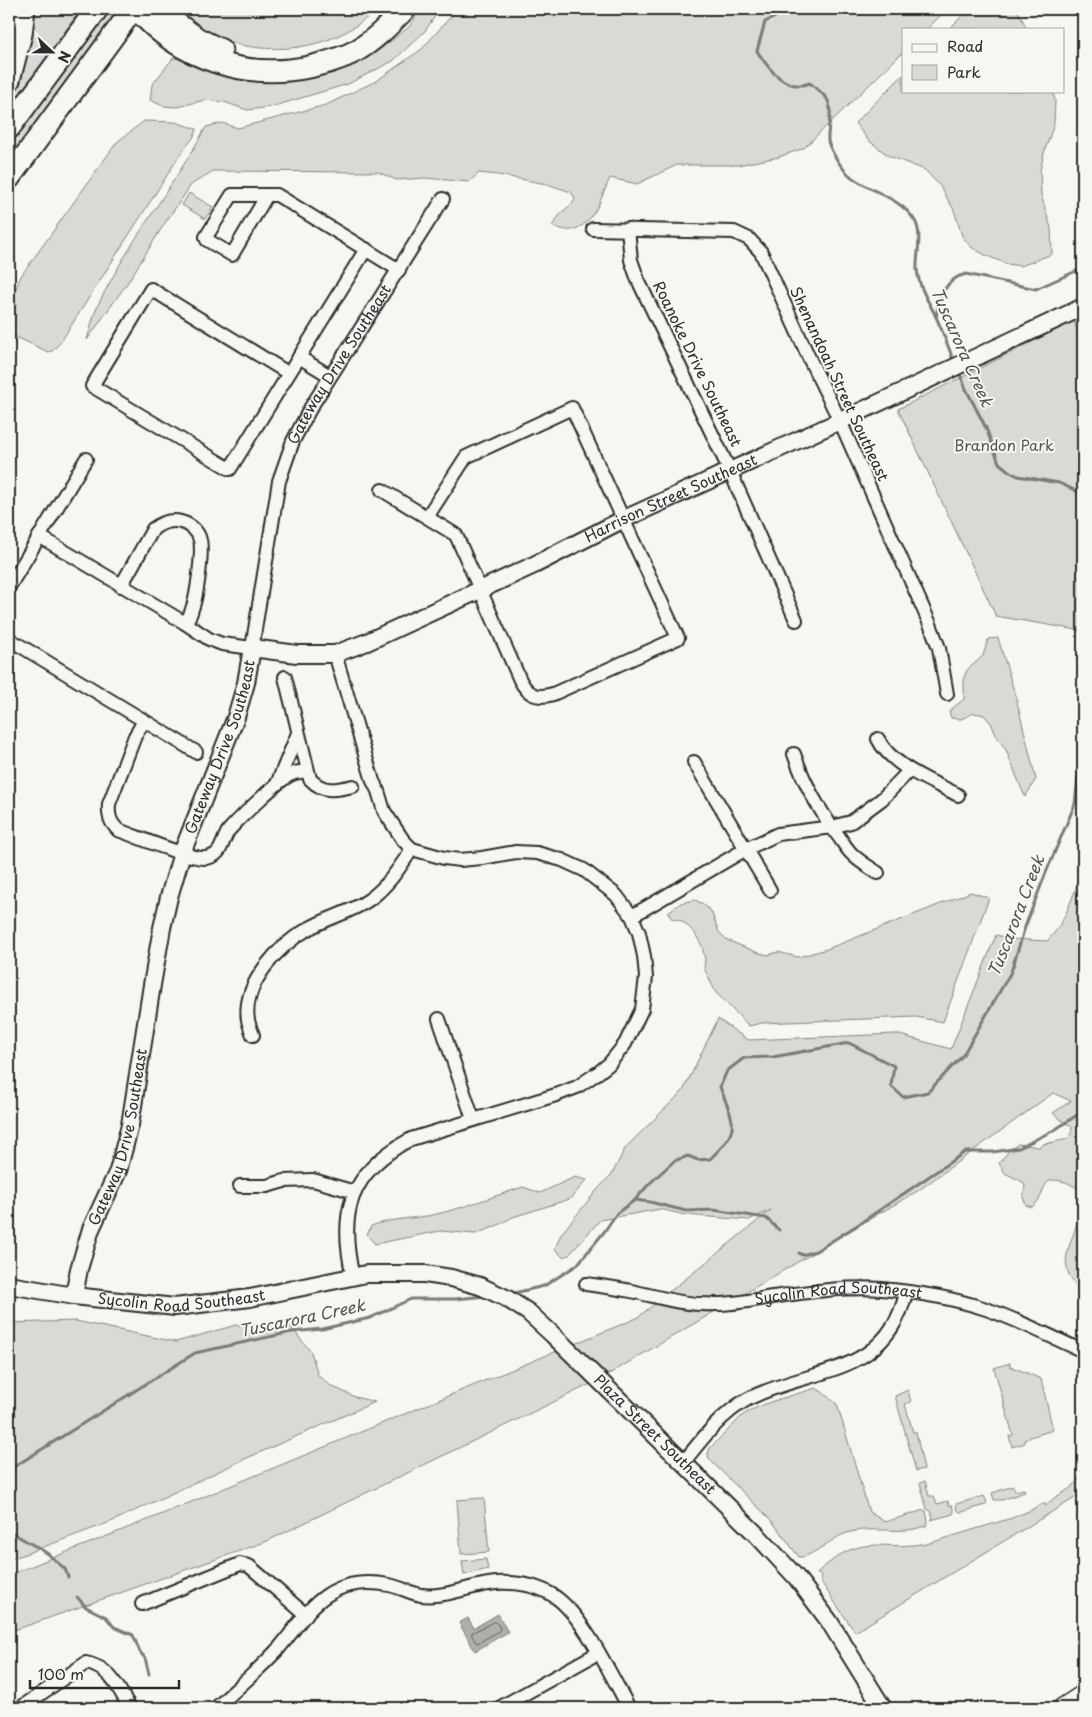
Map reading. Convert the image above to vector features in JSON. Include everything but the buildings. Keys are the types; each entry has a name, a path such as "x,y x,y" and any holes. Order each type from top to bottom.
{"highway":[{"path":"9,80 19,43 24,9"},
{"path":"9,128 97,9"},
{"path":"9,178 133,9"},
{"path":"137,9 221,50 245,57 279,60 315,55 347,44 378,24 394,9"},
{"path":"162,20 181,47 214,62 249,70 291,71 339,59 356,50 374,39 405,9"}],"main road":[{"path":"1062,1708 1083,1695"}],"street":[{"path":"267,195 232,255 207,240 206,237 232,195 267,195 277,195 398,270"},
{"name":"Gateway Drive Southeast","path":"74,1296 88,1238 118,1171 130,1124 162,928 169,896 182,852 236,717 246,683 279,481 301,423 443,199"},
{"name":"Shenandoah Street Southeast","path":"593,229 727,231 742,235 754,243 761,252 840,421 930,624 939,648 947,694"},
{"name":"Roanoke Drive Southeast","path":"628,229 631,260 638,280 730,471 796,620"},
{"path":"288,373 152,289 92,386 230,470 366,249"},
{"name":"Harrison Street Southeast","path":"252,648 299,654 335,654 367,642 534,565 624,519 970,361 1083,307"},
{"path":"299,357 330,376"},
{"path":"382,490 456,535 520,680 526,690 536,696 541,697 553,694 678,638 572,408 466,457 427,517"},
{"path":"9,587 86,459"},
{"path":"121,586 153,529 167,521 175,521 190,526 200,540 202,555 193,609 185,623"},
{"path":"39,536 209,639 222,644 252,648"},
{"path":"9,639 196,752"},
{"path":"335,654 373,781 384,811 403,840 412,849 444,858 460,860 525,852 549,856 584,870 616,895 632,916 642,944 646,977 642,1010 637,1021 618,1054 599,1072 577,1087 538,1101 411,1139 379,1160 367,1173 355,1192 349,1208 346,1225 346,1243 353,1277"},
{"path":"285,677 307,771 312,782 318,787 327,790 353,786"},
{"path":"144,722 135,736 109,804 108,815 111,823 118,830 200,858 213,856 223,846 229,831 277,784 291,774 307,771"},
{"path":"277,784 298,733"},
{"path":"878,739 881,746 909,770 958,795"},
{"path":"794,754 811,796 832,827 851,853 878,873"},
{"path":"694,762 770,890"},
{"path":"632,916 746,849 778,834 832,827 850,822 871,808 909,770"},
{"path":"253,1035 248,1020 250,999 258,979 273,957 284,945 309,928 346,913 370,899 385,886 412,849"},
{"path":"439,1019 473,1119"},
{"path":"240,1186 267,1186 284,1181 313,1180 355,1192"},
{"name":"Plaza Street Southeast","path":"353,1277 366,1274 398,1273 452,1278 480,1286 506,1298 528,1312 554,1334 758,1535 796,1577 829,1621 883,1708"},
{"name":"Sycolin Road Southeast","path":"9,1285 74,1296 175,1307 250,1298 353,1277"},
{"name":"Sycolin Road Southeast","path":"586,1284 630,1291 678,1303 715,1304 859,1288 906,1292 954,1300 984,1308 1083,1351"},
{"path":"683,1463 702,1439 746,1400 840,1368 854,1362 869,1351 894,1323 903,1306 906,1292"},
{"path":"142,1604 240,1564 248,1566 255,1571 306,1615"},
{"path":"216,1708 260,1668 306,1615 326,1596 343,1587 364,1582 388,1585 421,1594 443,1595 501,1583 541,1589 553,1595 570,1611 598,1653 629,1708"},
{"path":"498,1708 598,1653"},
{"path":"20,1708 86,1663 97,1665 109,1674 130,1708"}],"green space":[{"path":"32,9 81,9 9,109 9,103 17,83"},
{"path":"103,9 124,9 9,165 9,137"},
{"path":"176,9 376,9 358,24 338,36 315,44 291,48 267,48 243,45 220,39 199,29"},
{"path":"421,9 440,9 425,31 393,61 348,84 271,107 247,110 224,102 204,100 178,107 163,106 150,100 152,85 173,58 183,59 239,78 288,82 333,72 375,53 409,27"},
{"path":"454,9 862,9 865,12 867,9 947,9 928,28 902,28 902,53 804,148 779,157 738,165 677,165 637,184 610,178 592,216 580,227 572,230 552,226 562,212 573,203 575,198 571,192 547,184 498,175 479,173 469,182 425,178 396,180 378,172 213,171 191,185 128,282 87,340 97,307 109,284 206,127 222,123 238,128 326,105 376,81 422,49 452,15"},
{"path":"969,9 1017,9 1026,28 950,28"},
{"path":"902,76 902,92 1053,92 1055,101 1054,124 1040,171 1041,195 1051,228 1052,254 1021,266 1007,264 971,247 962,236 954,210 940,186 925,170 889,156 868,140 855,123"},
{"path":"144,121 175,122 197,129 60,343 52,351 48,352 14,336 9,326 9,305 21,276 117,142"},
{"path":"189,193 213,207 205,219 182,205"},
{"name":"Brandon Park","path":"1074,321 1083,350 1083,631 996,616 898,409"},
{"path":"998,638 1015,694 1036,779 1025,797 1006,750 991,723 984,715 974,713 961,719 951,718 949,711 964,699 964,677 967,670 983,656 988,639"},
{"path":"1083,872 1083,1288 1078,1289 1066,1265 1066,1258 1079,1213 1080,1191 1066,1182 1050,1180 1036,1204 1032,1207 1026,1205 1023,1197 1025,1187 1023,1182 1005,1173 999,1163 1018,1144 1039,1147 1044,1144 1068,1139 1072,1126 1053,1113 1071,1101 1053,1093 919,1190 599,1380 265,1542 9,1632 9,1575 150,1519 637,1318 771,1210 749,1220 685,1215 660,1209 600,1220 569,1255 563,1257 555,1249 561,1234 612,1174 626,1147 683,1091 718,1019 748,1040 896,1034 951,1049 996,935 1012,939 1047,941 1054,934 1064,917"},
{"path":"971,892 989,898 943,1022 916,1017 762,1023 749,1026 716,993 704,968 705,960 702,946 694,932 682,921 671,918 668,912 681,903 695,900 711,911 719,932 727,940 768,955 778,952 798,957 827,949"},
{"path":"575,1177 587,1180 570,1199 513,1217 475,1234 440,1231 375,1244 367,1235 371,1226 379,1223 437,1214 523,1187 540,1193"},
{"path":"76,1321 176,1342 236,1325 290,1326 311,1352 318,1375 331,1386 355,1397 375,1402 247,1458 113,1521 9,1560 9,1323"},
{"path":"1010,1363 1010,1366 1041,1379 1053,1430 1030,1437 1024,1440 1025,1443 1012,1447 1009,1436 1013,1435 994,1368"},
{"path":"816,1388 837,1404 869,1512 885,1522 924,1510 926,1511 928,1521 926,1526 910,1530 860,1530 839,1536 815,1551 799,1557 771,1520 709,1459 710,1448 743,1415 773,1401"},
{"path":"908,1390 911,1402 905,1404 913,1432 916,1432 924,1469 916,1471 895,1396"},
{"path":"1083,1471 1083,1493 855,1632 821,1582 820,1574 817,1574 841,1554 852,1549 874,1545 923,1545 1012,1518 1044,1503 1046,1506 1050,1501 1070,1488 1079,1479"},
{"path":"925,1481 929,1496 934,1496 937,1504 948,1501 949,1505 952,1505 953,1514 931,1520 933,1518 931,1511 927,1509 920,1483"},
{"path":"1013,1486 1015,1491 1024,1489 1025,1492 1002,1500 994,1500 992,1493"},
{"path":"984,1496 987,1502 985,1505 962,1512 957,1510 956,1504"},
{"path":"484,1498 489,1552 461,1554 457,1500"},
{"path":"486,1559 488,1569 464,1575 462,1561"}],"water":[{"path":"498,1614 508,1632 475,1651 459,1623 468,1618 474,1628"}],"waterway":[{"name":"Tuscarora Creek","path":"792,9 765,22 757,51 772,71 786,82 793,85 810,83 827,99 830,108 828,143 840,165 858,181 899,204 915,221 919,232 918,277 954,362"},
{"path":"936,317 944,290 959,276 966,274 1036,289 1083,268"},
{"name":"Tuscarora Creek","path":"958,370 986,428 999,463 1018,476 1059,483 1083,494"},
{"name":"Tuscarora Creek","path":"510,1294 544,1286 577,1265 617,1213 635,1200 674,1161 688,1156 698,1160 710,1159 720,1149 731,1133 732,1126 729,1110 720,1087 727,1071 744,1058 773,1057 849,1043 894,1066 891,1086 903,1097 928,1092 963,1055 1011,972 1025,927 1075,804 1083,733"},
{"path":"799,1253 802,1255 816,1251 965,1152 993,1152 1019,1148 1056,1129 1083,1111"},
{"path":"635,1200 686,1211 713,1210 766,1218 779,1230"},
{"name":"Tuscarora Creek","path":"9,1470 195,1353 292,1332 322,1329 370,1318 411,1299 455,1299 486,1296"},
{"path":"9,1531 47,1553 65,1569 68,1577"},
{"path":"77,1597 86,1607 106,1617 114,1627 133,1635 140,1652 145,1658 149,1674"}]}
